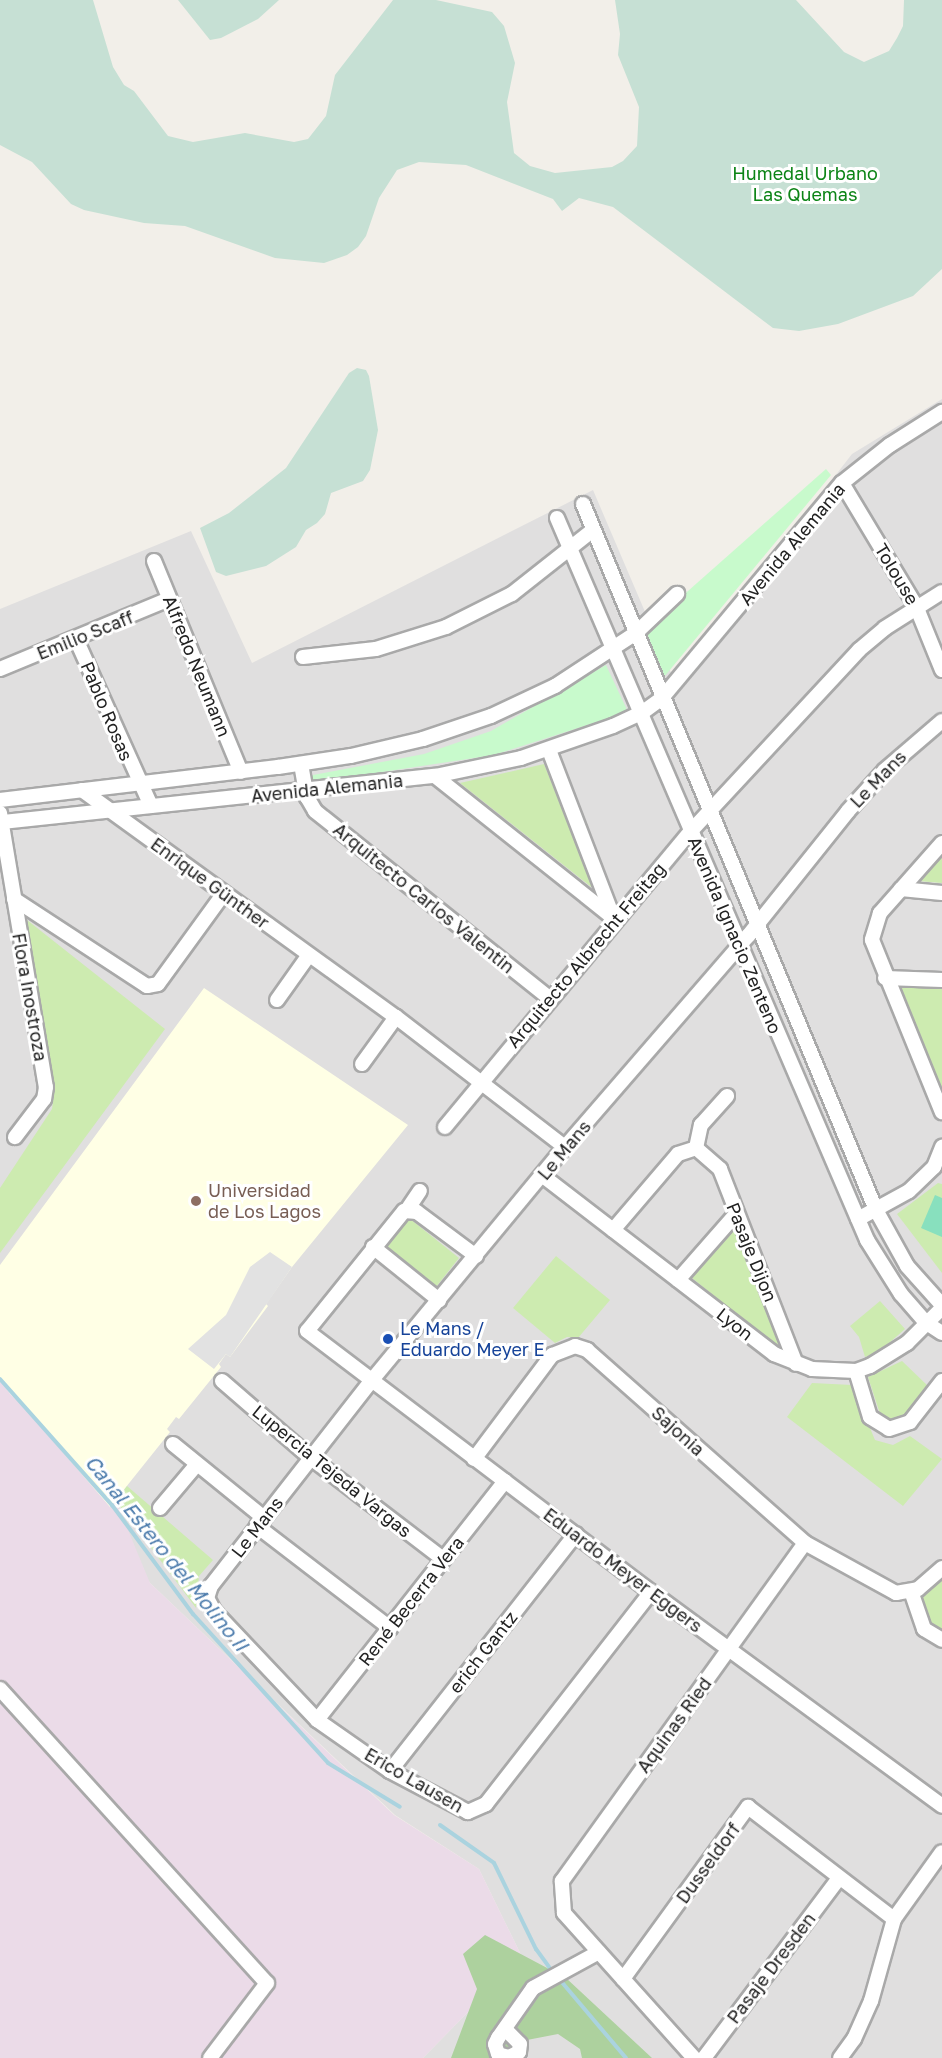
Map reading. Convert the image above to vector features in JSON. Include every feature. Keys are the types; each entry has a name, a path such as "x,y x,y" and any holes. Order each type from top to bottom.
{"street":[{"name":"Avenida Alemania","path":"1,817 111,810 306,792 435,776 549,750 644,712 662,698 842,483 890,444 942,412"},
{"name":"Tolouse","path":"842,483 916,606 942,670"},
{"name":"Avenida Ignacio Zenteno","path":"583,504 755,926 876,1210 908,1266 942,1306"},
{"name":"Avenida Ignacio Zenteno","path":"557,518 644,712 739,946 858,1219 890,1279 925,1322 942,1333"},
{"path":"303,657 376,649 446,627 512,594 593,530"},
{"name":"Alfredo Neumann","path":"154,561 241,772"},
{"name":"Arquitecto Albrecht Freitag","path":"444,1127 549,998 691,831 859,650 916,606 942,592"},
{"path":"636,633 677,594"},
{"name":"Emilio Scaff","path":"0,669 169,599"},
{"name":"Avenida Alemania","path":"0,800 241,772 387,749 459,728 555,686 636,633"},
{"name":"Pablo Rosas","path":"76,639 138,783 151,806"},
{"name":"Le Mans","path":"207,1598 211,1586 372,1380 565,1147 739,946 885,770 942,721"},
{"path":"549,750 615,920"},
{"path":"301,764 306,792"},
{"path":"435,776 615,920"},
{"name":"Pablo Rosas","path":"129,808 138,783"},
{"path":"111,810 118,785"},
{"name":"Enrique Günther","path":"82,789 396,1017 565,1147"},
{"name":"Arquitecto Carlos Valentin","path":"306,792 315,811 549,998"},
{"name":"Flora Inostroza","path":"1,817 46,1093 15,1137"},
{"path":"942,843 880,913 872,931 873,949 942,1112"},
{"path":"901,889 942,893"},
{"path":"14,899 147,986 158,984 224,893"},
{"path":"277,1000 309,956"},
{"path":"885,978 942,980"},
{"path":"362,1064 396,1017"},
{"path":"613,1230 678,1154 696,1148 701,1125 727,1096"},
{"path":"858,1219 909,1191 938,1168 942,1147"},
{"name":"Pasaje Dijon","path":"696,1148 720,1169 796,1364"},
{"name":"Lyon","path":"543,1176 774,1354 796,1364 812,1369 856,1371 896,1351 942,1306"},
{"path":"420,1191 407,1210 399,1215 373,1247 439,1300"},
{"path":"407,1210 417,1212 476,1256"},
{"path":"678,1280 736,1214"},
{"name":"Eduardo Meyer Eggers","path":"373,1247 307,1331 651,1592 942,1806"},
{"name":"Sajonia","path":"474,1459 552,1355 575,1346 587,1350 805,1543 881,1588 911,1591"},
{"path":"856,1371 870,1417 889,1429 910,1422 942,1381"},
{"name":"Lupercia Tejeda Vargas","path":"222,1381 311,1458 443,1559"},
{"path":"173,1444 261,1522 390,1628"},
{"path":"160,1508 196,1464"},
{"name":"René Becerra Vera","path":"317,1720 505,1481"},
{"name":"erich Gantz","path":"390,1771 576,1534"},
{"name":"Aquinas Ried","path":"598,1952 564,1913 560,1892 566,1871 805,1543"},
{"path":"942,1568 911,1591 924,1629 942,1640"},
{"name":"Erico Lausen","path":"207,1598 214,1611 317,1720 390,1771 463,1812 482,1808 651,1592"},
{"path":"0,1689 267,1983 210,2058"},
{"name":"Dusseldorf","path":"623,1979 748,1807 894,1919"},
{"path":"840,2058 855,2039 871,2001 894,1919 942,1852"},
{"name":"Pasaje Dresden","path":"704,2058 839,1878"},
{"path":"504,2032 536,1985 598,1952 694,2058"}],"shaded area":[{"path":"942,399 942,2058 423,2058 522,1957 479,1869 395,1815 150,1583 0,1379 0,609 191,531 252,663 593,490 675,682 852,454"},
{"name":"Universidad de Los Lagos","path":"204,988 408,1125 292,1267 266,1304 268,1306 230,1357 226,1354 219,1364 221,1367 179,1419 176,1417 167,1429 170,1432 110,1507 0,1379 0,1265"},
{"path":"270,1252 292,1267 230,1357 226,1354 214,1369 188,1349 226,1315 250,1267"},
{"path":"0,1379 10,1394 116,1501 150,1583 394,1815 479,1869 522,1957 423,2058 0,2058"}],"green space":[{"name":"Humedal Urbano Las Quemas","path":"0,0 93,0 113,67 124,85 134,91 168,136 193,142 245,133 294,142 308,139 326,116 335,75 393,0 436,0 492,12 504,26 515,63 507,102 514,153 530,166 555,173 612,167 623,161 637,146 639,107 618,55 620,34 615,0 796,0 844,52 864,62 889,51 903,26 904,0 942,0 942,269 913,296 838,324 799,331 773,328 613,207 579,198 562,211 553,199 466,165 419,162 397,170 379,198 366,236 358,247 347,255 324,263 275,258 185,226 144,223 84,210 71,204 32,162 0,145"},
{"path":"178,0 279,0 258,19 221,38 210,40"},
{"path":"357,368 366,370 369,376 378,430 370,470 363,481 331,493 325,514 306,530 296,547 266,566 226,576 216,572 200,528 229,513 286,468 349,373"},
{"path":"826,469 831,475 664,677 645,629"},
{"path":"606,665 628,712 494,755 310,783 308,776 424,754 491,731"},
{"path":"544,764 595,890 460,783"},
{"path":"942,855 942,883 918,881"},
{"path":"27,920 165,1029 0,1253 0,1188 52,1109 54,1094"},
{"path":"898,985 942,985 942,1096"},
{"path":"938,1183 942,1184 942,1273 897,1214"},
{"path":"935,1195 942,1198 942,1237 921,1228"},
{"path":"409,1218 459,1258 436,1287 385,1247"},
{"path":"734,1227 783,1352 692,1278"},
{"path":"556,1256 610,1300 578,1338 567,1337 555,1343 513,1308"},
{"path":"880,1301 905,1329 880,1351 865,1357 859,1337 850,1326"},
{"path":"902,1361 928,1386 905,1415 895,1422 882,1420 868,1377"},
{"path":"812,1383 852,1385 875,1440 893,1445 910,1436 942,1459 903,1506 787,1417"},
{"path":"127,1486 213,1560 199,1576 196,1608 116,1501"},
{"path":"942,1578 942,1631 931,1625 922,1597"},
{"path":"485,1935 566,1978 652,2058 582,2058 580,2049 558,2034 527,2040 516,2058 451,2058 477,1989 463,1954"}],"waterway":[{"name":"Canal Estero del Molino II","path":"0,1379 112,1505 193,1614 328,1763 400,1807"},
{"name":"Canal Estero del Molino II","path":"440,1825 494,1863 536,1949 550,1968"},
{"name":"Canal Estero del Molino II","path":"560,1980 626,2058"}],"place":[{"name":"Universidad de Los Lagos","path":"196,1201"},
{"name":"Le Mans / Eduardo Meyer E","path":"388,1339"}]}
